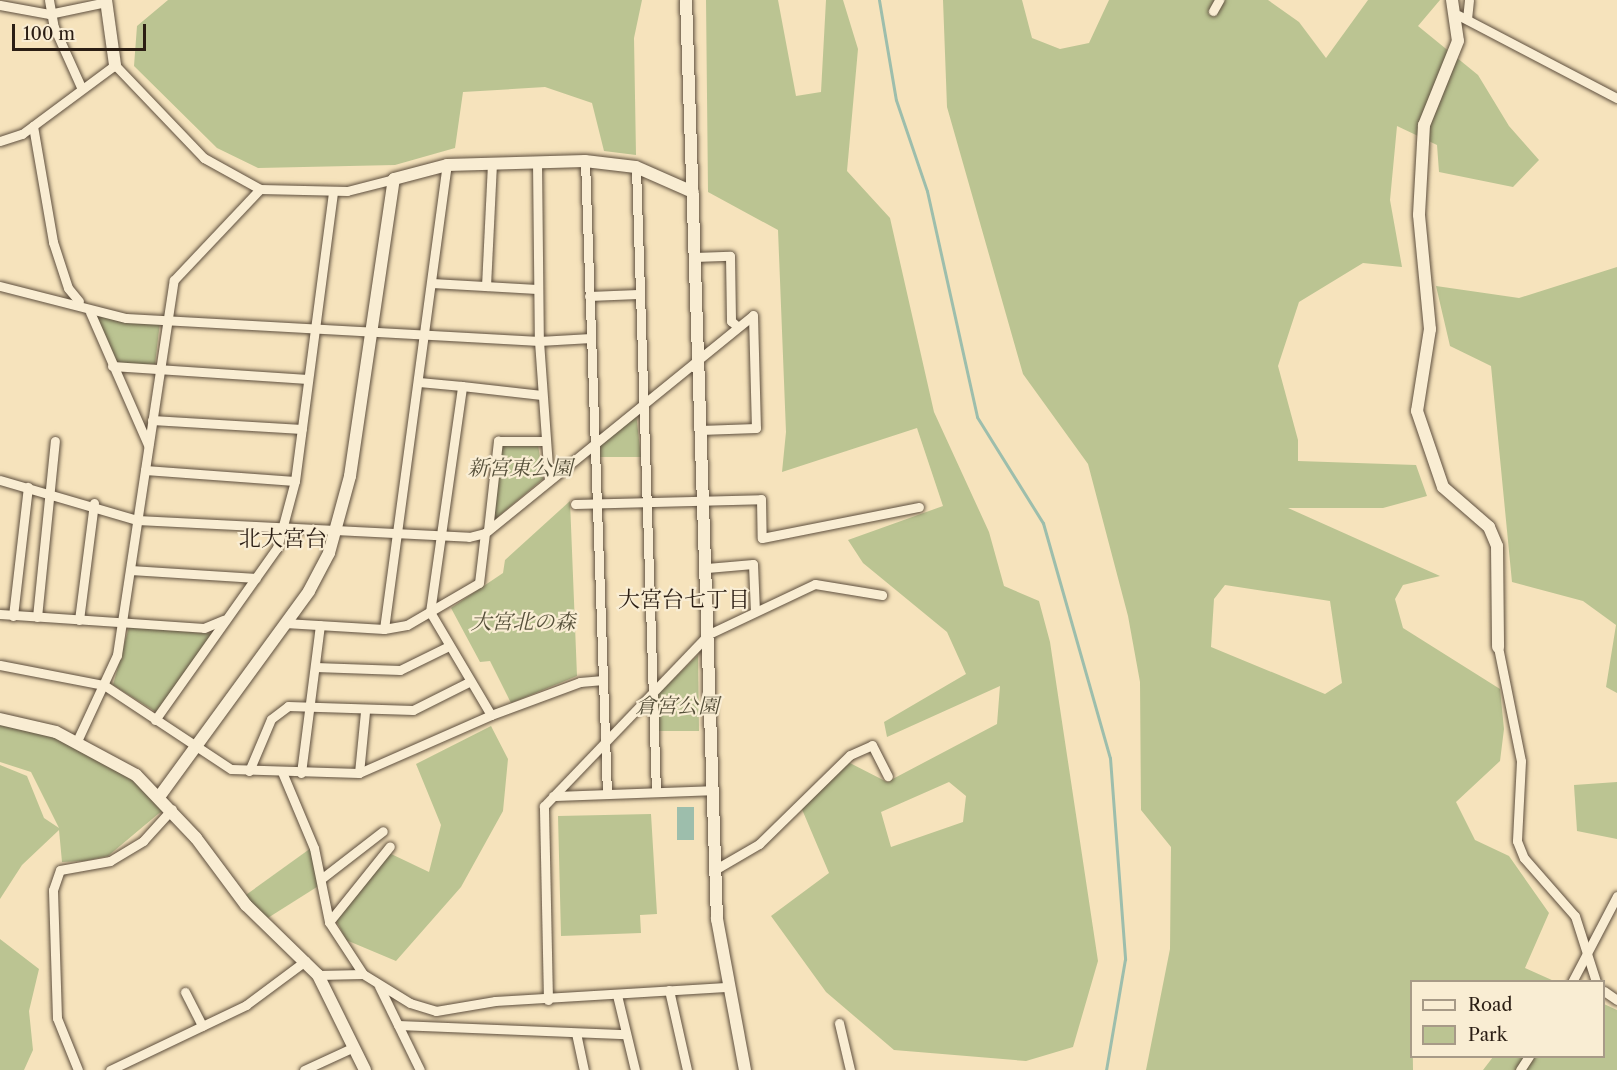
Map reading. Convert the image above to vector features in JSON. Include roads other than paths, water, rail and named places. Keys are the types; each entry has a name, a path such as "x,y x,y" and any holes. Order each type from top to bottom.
{"street":[{"path":"49,0 49,14 81,87"},
{"path":"686,0 697,358 710,634 716,869 726,987 745,1070"},
{"path":"1213,10 1219,0"},
{"path":"1452,0 1463,17 1617,98"},
{"path":"1469,0 1456,50 1424,125 1419,215 1430,329 1417,411 1443,487 1489,527 1497,546 1498,647 1521,760 1517,841 1524,858 1569,907 1596,980"},
{"path":"6,4 49,14 106,1 115,65 204,159 260,189 333,191 447,165 585,161 636,167 693,192"},
{"path":"0,141 33,126 81,87 115,65"},
{"path":"33,126 53,242 68,288 90,312 148,445"},
{"path":"537,161 538,341 544,441 549,479"},
{"path":"585,161 607,794"},
{"path":"486,286 492,162"},
{"path":"384,629 447,165"},
{"path":"636,167 638,294 656,792"},
{"path":"159,797 321,571 335,533 350,476 393,179"},
{"path":"77,741 117,655 166,320 174,280 260,189"},
{"path":"155,720 256,578 283,529 295,481 333,191"},
{"path":"694,257 730,256 731,321 736,326"},
{"path":"432,283 537,289"},
{"path":"0,286 79,302"},
{"path":"589,296 638,294"},
{"path":"90,312 166,320 426,332 538,341 591,338"},
{"path":"0,480 94,503 137,520 442,538 486,531 736,326 753,315 756,428 700,430"},
{"path":"112,366 308,379"},
{"path":"419,382 541,395"},
{"path":"462,386 430,612 491,715"},
{"path":"152,420 302,429"},
{"path":"37,617 56,441"},
{"path":"285,623 384,629 430,612 479,583 498,441 544,441"},
{"path":"145,470 295,481"},
{"path":"13,616 28,487"},
{"path":"575,504 760,499 762,538 919,507"},
{"path":"79,620 94,503"},
{"path":"706,568 753,564 755,611"},
{"path":"131,570 256,578"},
{"path":"548,1000 544,806 710,634 815,584 882,595"},
{"path":"0,614 204,628 228,617"},
{"path":"301,773 320,625"},
{"path":"315,667 400,670 449,646"},
{"path":"0,665 104,685 194,748 231,769 301,773 358,773 491,715 580,682 603,680"},
{"path":"249,771 278,710 309,708 365,712 413,710 470,682"},
{"path":"358,773 365,712"},
{"path":"0,719 77,741 114,759 172,809 246,905 318,975 365,1070"},
{"path":"716,869 759,844 850,755 872,746 888,776"},
{"path":"282,772 321,879 329,922 363,974 379,986 436,1011 472,1003 726,987"},
{"path":"553,796 713,790"},
{"path":"78,1070 57,1018 53,890 60,870 110,861 142,841 172,809"},
{"path":"321,879 383,831"},
{"path":"329,922 390,846"},
{"path":"1572,980 1617,896"},
{"path":"110,1070 246,1005 305,961"},
{"path":"318,975 363,974"},
{"path":"379,986 420,1070"},
{"path":"669,990 687,1070"},
{"path":"185,992 202,1026"},
{"path":"617,995 635,1070"},
{"path":"839,1023 850,1070"},
{"path":"398,1024 626,1034"},
{"path":"576,1033 584,1070"},
{"path":"304,1070 354,1047"}],"waterway":[{"path":"879,0 896,100 927,191 977,417 1043,523 1110,758 1125,959 1106,1070"}],"district":[{"name":"北大宮台","path":"283,539"},
{"name":"大宮台七丁目","path":"684,600"}],"park label":[{"name":"新宮東公園","path":"520,468"},
{"name":"大宮北の森","path":"523,622"},
{"name":"倉宮公園","path":"677,706"}]}
